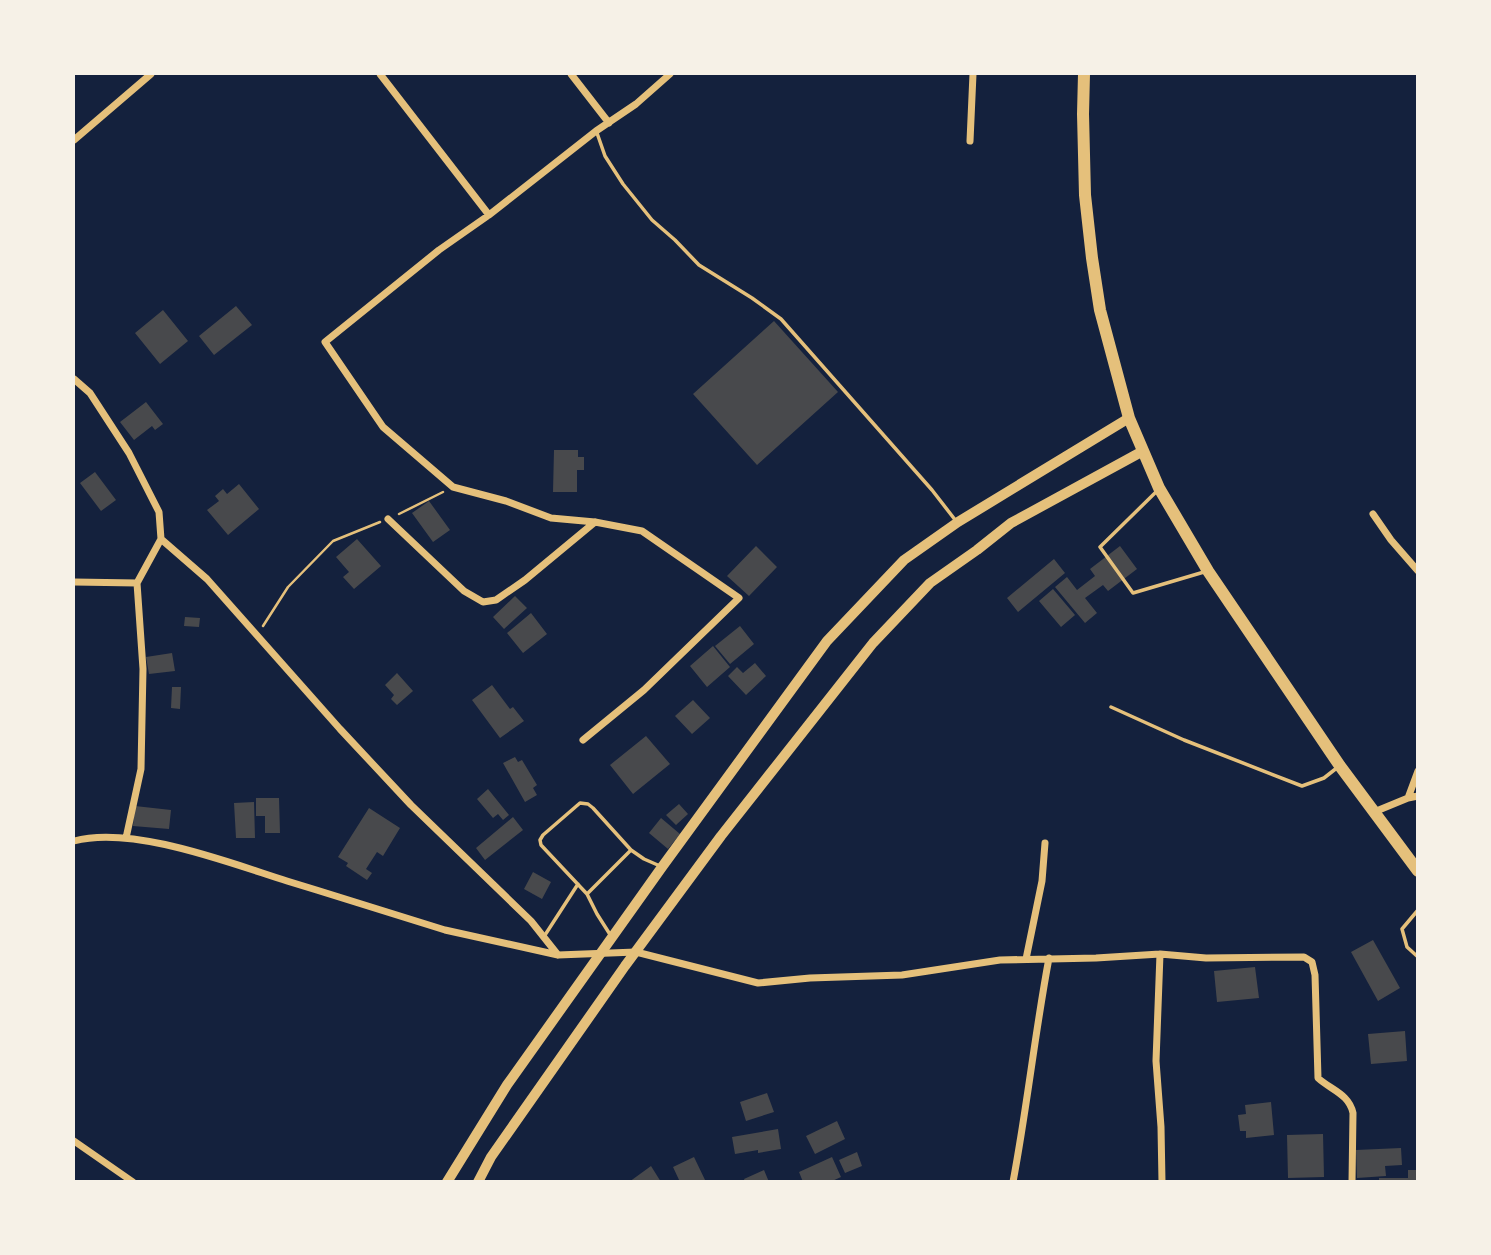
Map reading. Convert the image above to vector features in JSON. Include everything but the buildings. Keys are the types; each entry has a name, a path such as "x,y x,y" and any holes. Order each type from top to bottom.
{"highway":[{"path":"1084,74 1085,195 1092,258 1100,310 1129,418 1159,488 1208,571 1340,766 1418,871"}],"main road":[{"path":"447,1181 508,1085 612,937 827,641 904,560 958,522 1129,418"},
{"path":"478,1181 491,1157 729,825 873,643 930,583 1011,523 1143,451"}],"street":[{"path":"74,139 151,74"},
{"path":"380,74 489,215"},
{"path":"571,74 609,123"},
{"path":"583,740 644,690 739,598 642,531 595,522 551,518 506,501 453,487 383,427 325,342 439,250 489,215 596,131 636,104 670,74"},
{"path":"970,141 973,74"},
{"path":"74,379 90,393 129,453 159,512 161,539 137,583 143,669 141,769 126,838"},
{"path":"1373,514 1418,571"},
{"path":"388,519 464,591 483,602 496,600 525,580 595,522"},
{"path":"161,539 207,579 340,729 411,805 531,921 558,955"},
{"path":"74,582 137,583"},
{"path":"1408,798 1418,771"},
{"path":"1374,813 1418,796"},
{"path":"74,841 83,838 126,838 192,851 445,930 558,955 636,952 758,983 822,977 902,975 1000,960 1160,954 1206,958 1304,957 1312,962 1315,975 1318,1078 1345,1097 1351,1104 1353,1113 1352,1181"},
{"path":"1026,959 1042,881 1045,843"},
{"path":"1160,954 1156,1061 1163,1181"},
{"path":"1013,1181 1048,958"},
{"path":"74,1141 133,1181"}],"lane":[{"path":"596,131 605,156 652,220 699,265 781,319 958,522"},
{"path":"1159,488 1100,547 1133,593 1208,571"},
{"path":"1111,707 1301,786 1324,778 1340,766"},
{"path":"612,937 587,894 541,845 543,835 580,803 587,804 631,850 662,867"},
{"path":"587,894 631,850"},
{"path":"543,937 578,884"},
{"path":"1418,910 1402,929 1407,947 1418,957"}],"path":[{"path":"257,635 288,587 333,541 388,519 453,487"}]}
